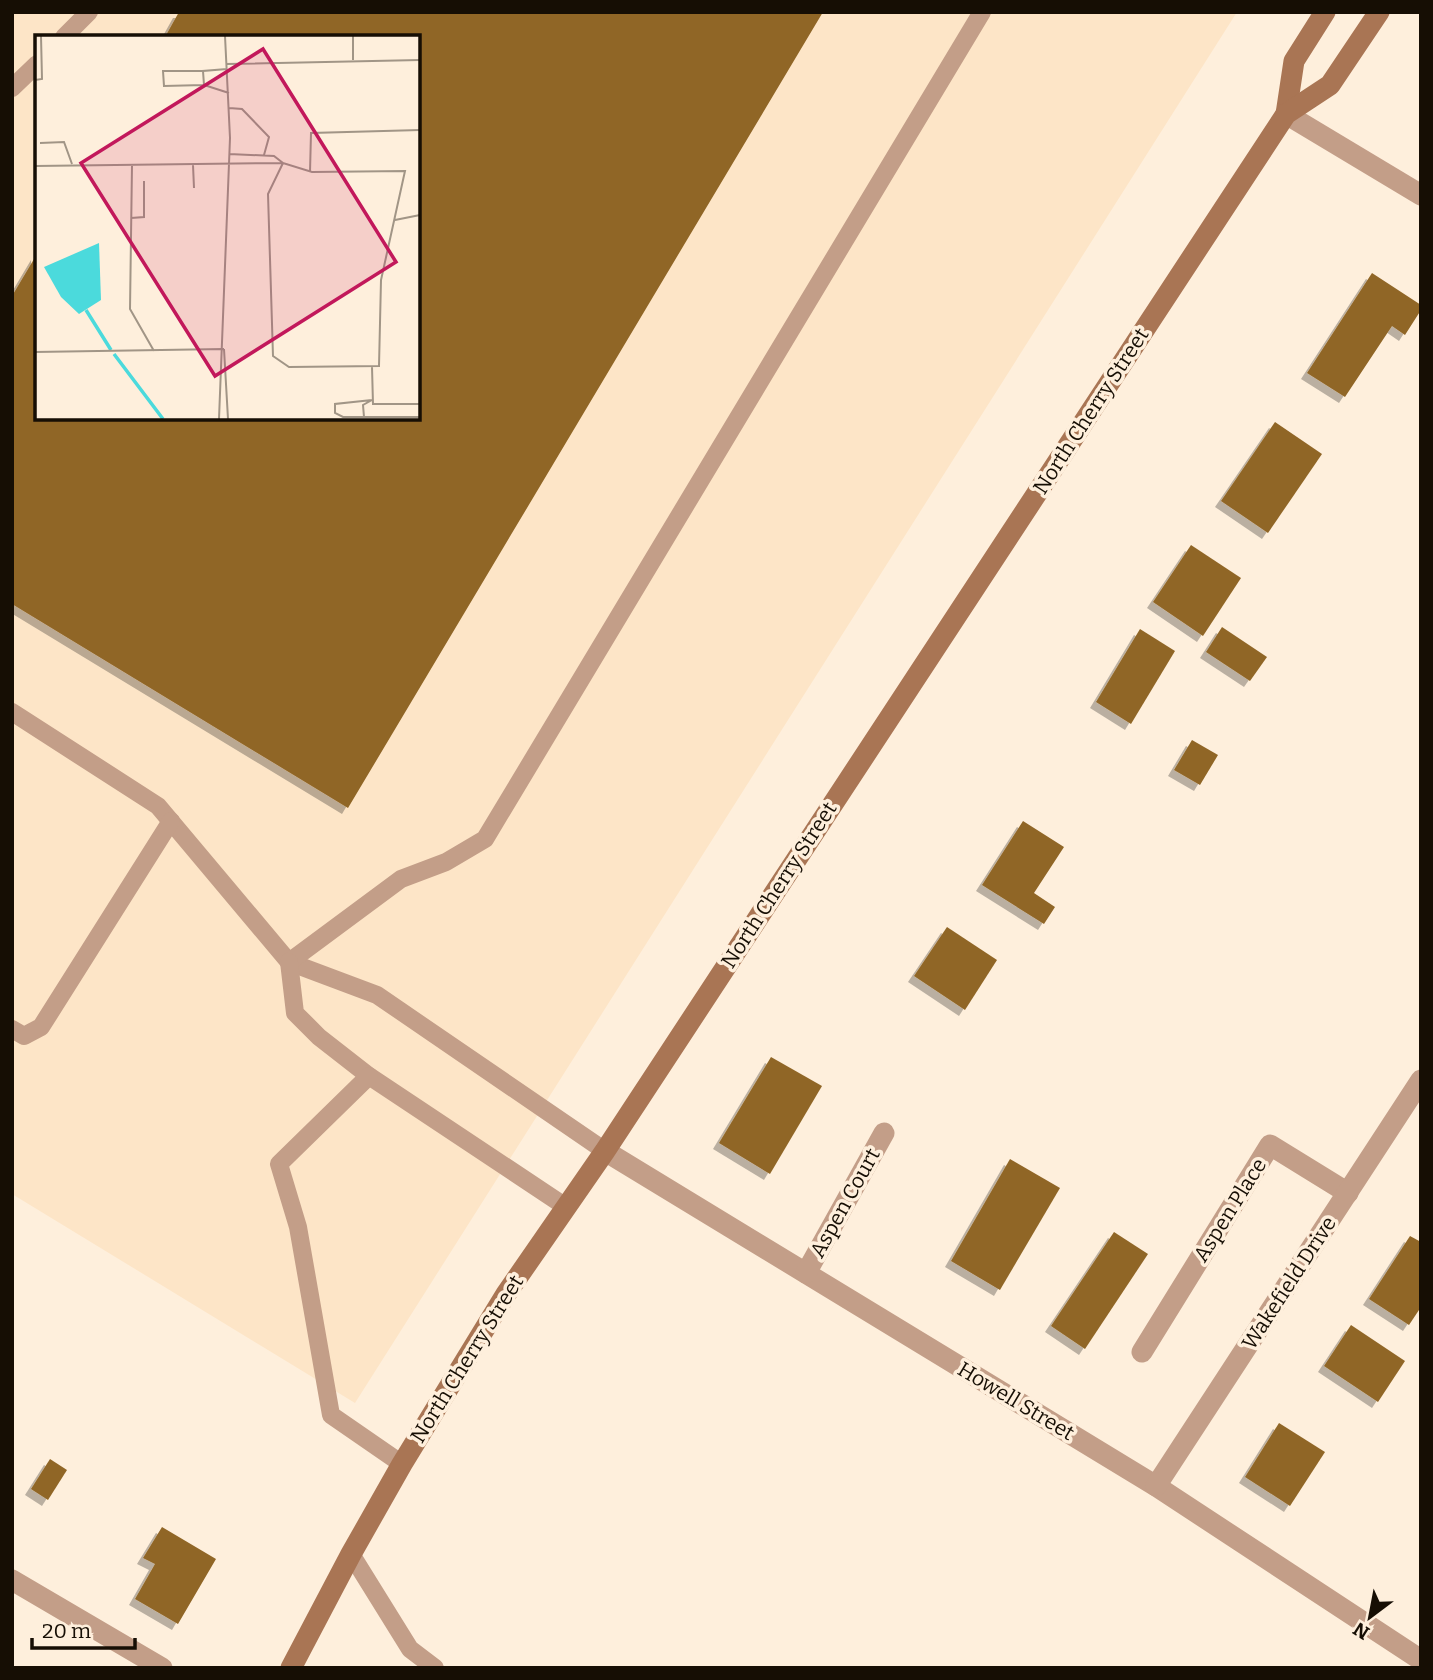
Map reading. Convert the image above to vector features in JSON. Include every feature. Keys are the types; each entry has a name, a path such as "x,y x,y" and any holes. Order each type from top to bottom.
{"main road":[{"name":"North Cherry Street","path":"1286,114 1294,61 1325,12"},
{"name":"North Cherry Street","path":"291,1668 402,1464 506,1294 605,1151 1286,114 1330,85 1379,12"}],"street":[{"path":"1286,114 1421,195"},
{"name":"Wakefield Drive","path":"1156,1486 1421,1080"},
{"name":"Aspen Court","path":"806,1273 884,1133"},
{"name":"Aspen Place","path":"1142,1352 1270,1146 1348,1193"},
{"name":"Howell Street","path":"605,1151 1156,1486 1421,1660"},
{"path":"12,1580 162,1668"}],"lane":[{"path":"66,35 89,12"},
{"path":"289,962 401,879 446,862 485,839 982,12"},
{"path":"12,88 35,66"},
{"path":"12,712 158,806 289,962 377,995 605,1151"},
{"path":"12,1029 24,1036 41,1027 171,821"},
{"path":"289,962 295,1013 318,1037 369,1076 566,1207"},
{"path":"369,1076 279,1164 298,1227 331,1415 402,1464"},
{"path":"351,1554 410,1649 435,1668"}],"shaded area":[{"path":"12,12 1237,12 355,1403 12,1194"}],"building":[{"path":"179,12 823,12 348,808 12,604 12,296 35,257 35,420 420,420 420,35 166,35"},
{"path":"1372,273 1421,305 1421,310 1405,335 1392,326 1345,397 1307,373"},
{"path":"1275,422 1322,454 1268,533 1221,501"},
{"path":"1191,545 1241,578 1203,636 1153,602"},
{"path":"1222,627 1267,657 1250,681 1206,652"},
{"path":"1140,629 1175,651 1131,724 1096,702"},
{"path":"1192,740 1218,755 1200,785 1174,770"},
{"path":"1023,821 1064,847 1034,893 1055,907 1044,924 982,885"},
{"path":"947,927 997,960 965,1010 914,976"},
{"path":"771,1057 822,1086 770,1174 719,1143"},
{"path":"1010,1159 1060,1188 1000,1290 951,1261"},
{"path":"1114,1232 1148,1254 1085,1349 1051,1326"},
{"path":"1410,1236 1421,1242 1421,1307 1409,1325 1369,1299"},
{"path":"1351,1325 1405,1361 1378,1402 1324,1366"},
{"path":"1279,1423 1325,1452 1290,1506 1245,1477"},
{"path":"50,1459 67,1470 48,1500 31,1489"},
{"path":"162,1527 216,1559 178,1624 135,1599 155,1564 143,1558"}]}
